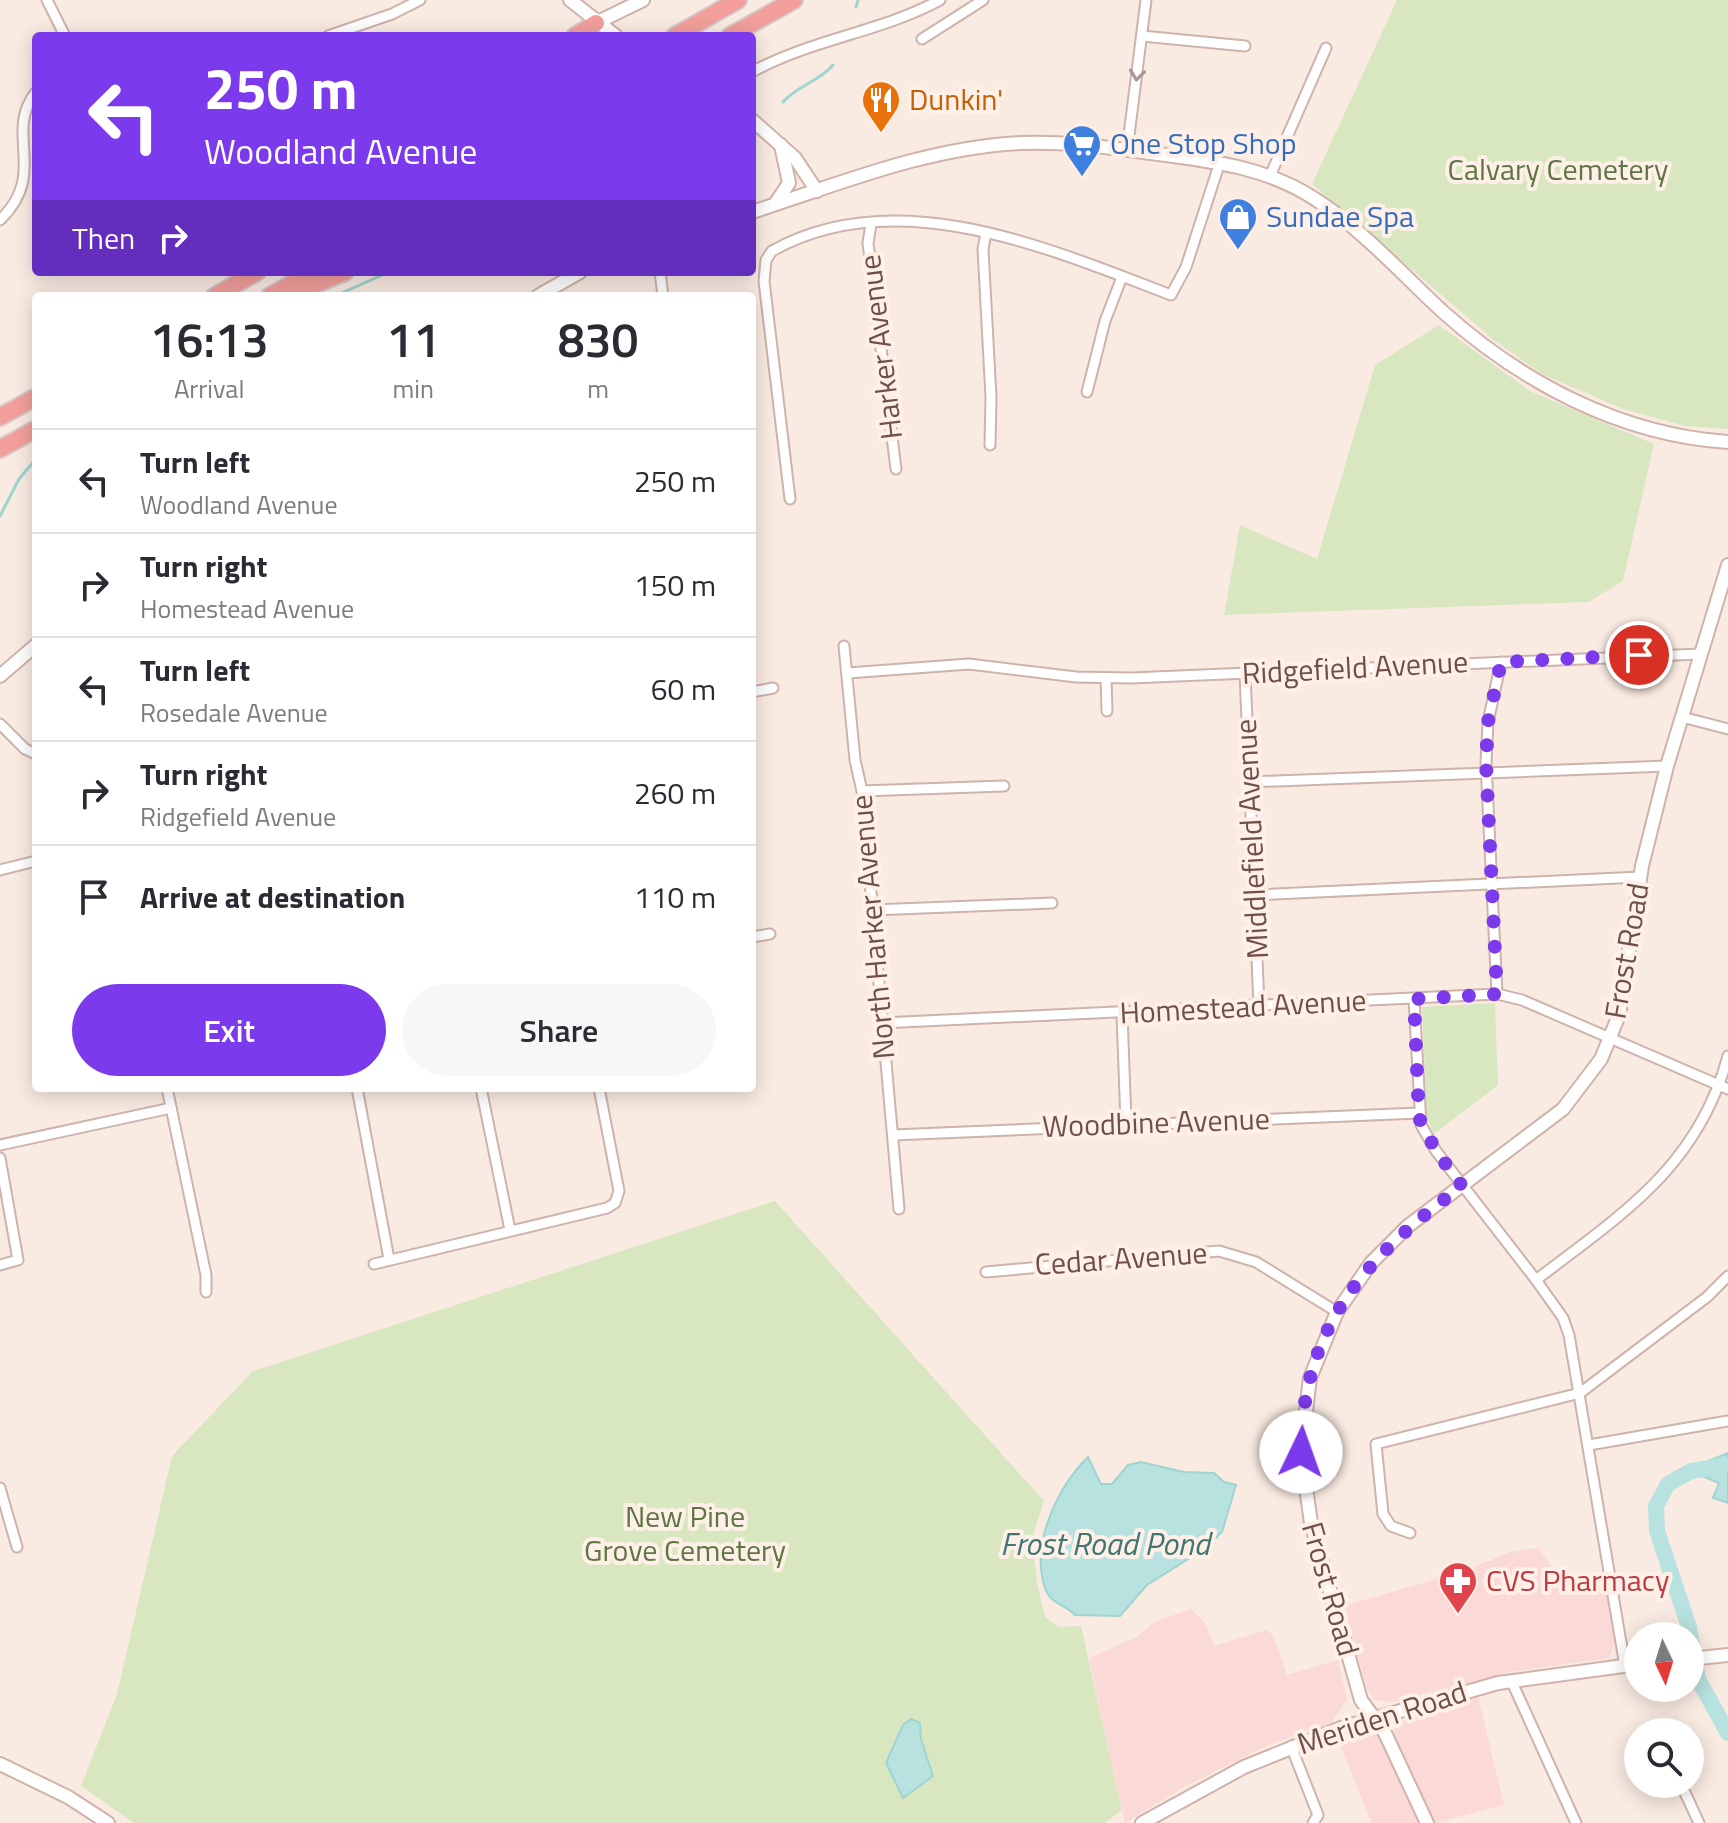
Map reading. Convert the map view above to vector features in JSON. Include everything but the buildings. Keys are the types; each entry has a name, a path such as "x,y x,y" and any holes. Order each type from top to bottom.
{"highway":[{"path":"682,32 738,0"},
{"path":"737,32 794,0"},
{"path":"581,32 596,23"},
{"path":"222,292 250,276"},
{"path":"277,292 306,276"},
{"path":"298,292 336,276"},
{"path":"0,417 32,399"},
{"path":"0,449 32,431"}],"main road":[{"path":"570,0 610,32"},
{"path":"596,23 643,0"},
{"path":"756,123 800,163 817,191"},
{"path":"775,204 789,183 780,142"},
{"path":"756,211 920,159 985,146 1048,143 1220,162 1270,176 1330,210 1479,343 1535,381 1596,410 1654,431 1728,442"},
{"path":"545,292 573,276"},
{"name":"Frost Road","path":"1427,1823 1385,1733 1363,1704 1311,1523 1302,1470 1302,1419 1310,1378 1337,1312 1358,1279 1386,1247 1573,1100 1595,1071 1611,1038 1622,1001 1640,877 1667,766 1728,565"},
{"path":"0,676 32,648"},
{"path":"1704,1657 1728,1655"},
{"name":"Meriden Road","path":"1142,1823 1221,1778 1291,1746 1374,1718 1511,1680 1624,1666"},
{"path":"0,1764 68,1797 108,1823"}],"street":[{"path":"47,0 63,32"},
{"path":"338,32 420,0"},
{"path":"756,70 801,49 905,17 940,0"},
{"path":"922,39 983,0"},
{"path":"1127,151 1146,0"},
{"path":"1142,36 1245,46"},
{"path":"1270,176 1326,48"},
{"path":"0,220 12,208 26,181 25,106 32,97"},
{"path":"790,499 764,281 766,260 776,248 809,237 871,224 935,222 986,233 1171,295 1183,274 1220,162"},
{"name":"Harker Avenue","path":"871,224 868,243 896,469"},
{"path":"986,233 983,249 991,397 990,445"},
{"path":"1087,392 1105,321 1122,277"},
{"name":"North Harker Avenue","path":"844,646 855,760 862,791 899,1209"},
{"name":"Ridgefield Avenue","path":"848,673 960,664 1106,678 1700,654"},
{"path":"1497,994 1486,774 1488,722 1501,662"},
{"name":"Middlefield Avenue","path":"1245,673 1259,1006"},
{"path":"1106,678 1107,711"},
{"path":"756,691 773,688"},
{"path":"1682,717 1728,729"},
{"path":"0,724 32,752"},
{"path":"1249,782 1667,766"},
{"path":"862,791 1004,786"},
{"path":"0,870 32,862"},
{"path":"1254,895 1640,877"},
{"path":"872,910 1052,903"},
{"path":"756,936 770,934"},
{"name":"Homestead Avenue","path":"882,1023 1497,994 1522,1000 1724,1087"},
{"path":"1414,999 1419,1113 1436,1151 1536,1280 1563,1318 1569,1335 1624,1624"},
{"path":"1122,1014 1126,1123"},
{"path":"1536,1280 1642,1199 1694,1138 1724,1087 1728,1056"},
{"path":"168,1092 206,1275 206,1292"},
{"path":"358,1092 389,1259"},
{"path":"482,1092 510,1230"},
{"path":"374,1264 607,1208 615,1203 619,1191 600,1092"},
{"path":"0,1145 171,1108"},
{"name":"Woodbine Avenue","path":"893,1135 1419,1113"},
{"path":"0,1158 18,1260 0,1265"},
{"name":"Cedar Avenue","path":"986,1272 1190,1251 1219,1251 1256,1262 1337,1312"},
{"path":"1410,1533 1391,1526 1383,1514 1376,1444 1580,1393 1707,1297 1728,1276"},
{"path":"1589,1445 1728,1421"},
{"path":"0,1488 17,1547"},
{"path":"1511,1680 1576,1823"},
{"path":"1291,1746 1318,1815 1313,1823"},
{"path":"1687,1798 1699,1823"}],"shaded area":[{"path":"1538,1548 1559,1576 1604,1571 1615,1642 1609,1658 1509,1672 1394,1702 1374,1700 1366,1686 1344,1606 1470,1569 1512,1551"},
{"path":"1191,1609 1205,1623 1214,1646 1267,1630 1273,1635 1287,1675 1338,1660 1347,1699 1331,1723 1266,1746 1182,1788 1125,1823 1089,1658 1137,1637 1154,1622"},
{"path":"1478,1697 1504,1805 1435,1823 1394,1733 1395,1724"},
{"path":"1370,1730 1380,1737 1419,1823 1371,1823 1339,1740"}],"green space":[{"name":"Calvary Cemetery","path":"1397,0 1728,0 1728,429 1685,426 1623,409 1542,374 1495,341 1312,184"},
{"path":"1439,325 1530,391 1654,444 1623,581 1589,602 1224,615 1240,525 1317,559 1375,365"},
{"path":"1495,1003 1498,1085 1434,1134 1427,1118 1422,1007"},
{"name":"New Pine Grove Cemetery","path":"775,1201 1044,1501 1032,1538 1045,1617 1059,1627 1081,1626 1122,1810 1105,1823 134,1823 81,1786 117,1694 172,1456 253,1371"}],"water":[{"path":"1728,1453 1728,1503 1713,1498 1719,1483 1691,1471 1693,1467"},
{"name":"Frost Road Pond","path":"1088,1457 1101,1484 1112,1484 1128,1465 1141,1462 1184,1472 1214,1473 1224,1482 1236,1485 1222,1532 1206,1548 1147,1585 1120,1616 1075,1615 1047,1593 1041,1571 1044,1535 1057,1500"},
{"path":"911,1719 920,1723 921,1739 933,1776 903,1798 886,1763 903,1725"}],"waterway":[{"path":"856,7 858,0"},
{"path":"783,102 833,65"},
{"path":"344,292 380,276"},
{"path":"0,516 19,479 32,464"},
{"path":"1728,1465 1691,1471 1668,1484 1656,1506 1657,1531 1689,1627 1698,1679 1728,1733"}],"place":[{"name":"Dunkin'","path":"881,134"},
{"name":"One Stop Shop","path":"1082,178"},
{"name":"Sundae Spa","path":"1238,251"},
{"name":"CVS Pharmacy","path":"1458,1615"}],"route":[{"path":"1301,1452 1302,1419 1310,1378 1319,1349 1337,1312 1358,1279 1386,1247 1408,1226 1462,1186 1436,1151 1419,1118 1414,999 1497,994 1486,763 1488,722 1501,662 1639,655"}]}
